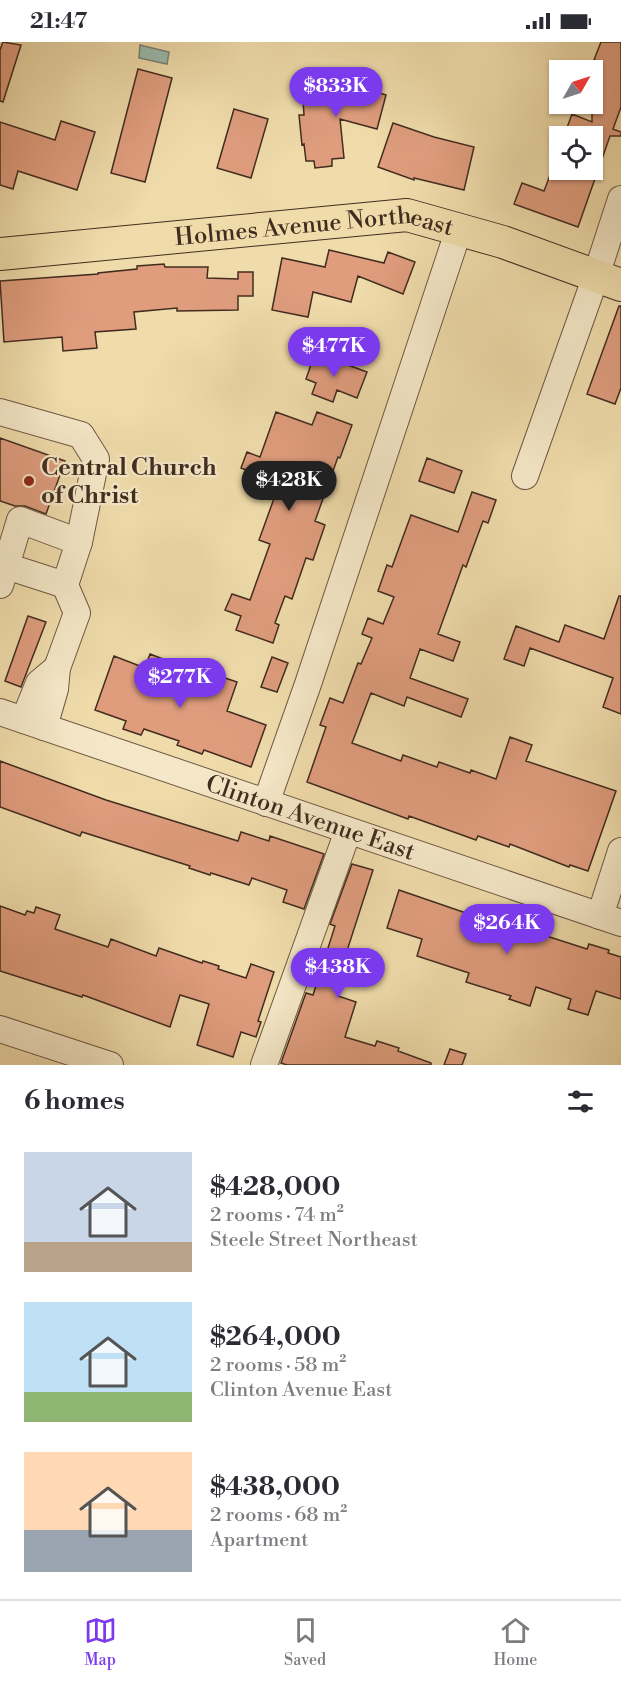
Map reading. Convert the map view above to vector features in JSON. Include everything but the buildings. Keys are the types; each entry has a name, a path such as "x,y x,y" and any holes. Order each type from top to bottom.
{"main road":[{"name":"Holmes Avenue Northeast","path":"0,254 407,215 503,242 609,281"}],"street":[{"path":"525,476 609,281 621,199"},
{"path":"266,803 308,684 459,229"},
{"path":"0,412 81,435 96,459 79,542 65,585 77,613 57,668 39,683 34,724"},
{"path":"65,585 3,576 20,520 79,542"},
{"name":"Clinton Avenue East","path":"0,712 610,920"},
{"path":"264,1065 348,831"},
{"path":"610,920 621,851"},
{"path":"0,1029 111,1065"}],"shaded area":[{"path":"140,45 169,52 167,64 139,58"}],"place":[{"name":"Central Church of Christ","path":"29,481"}]}
